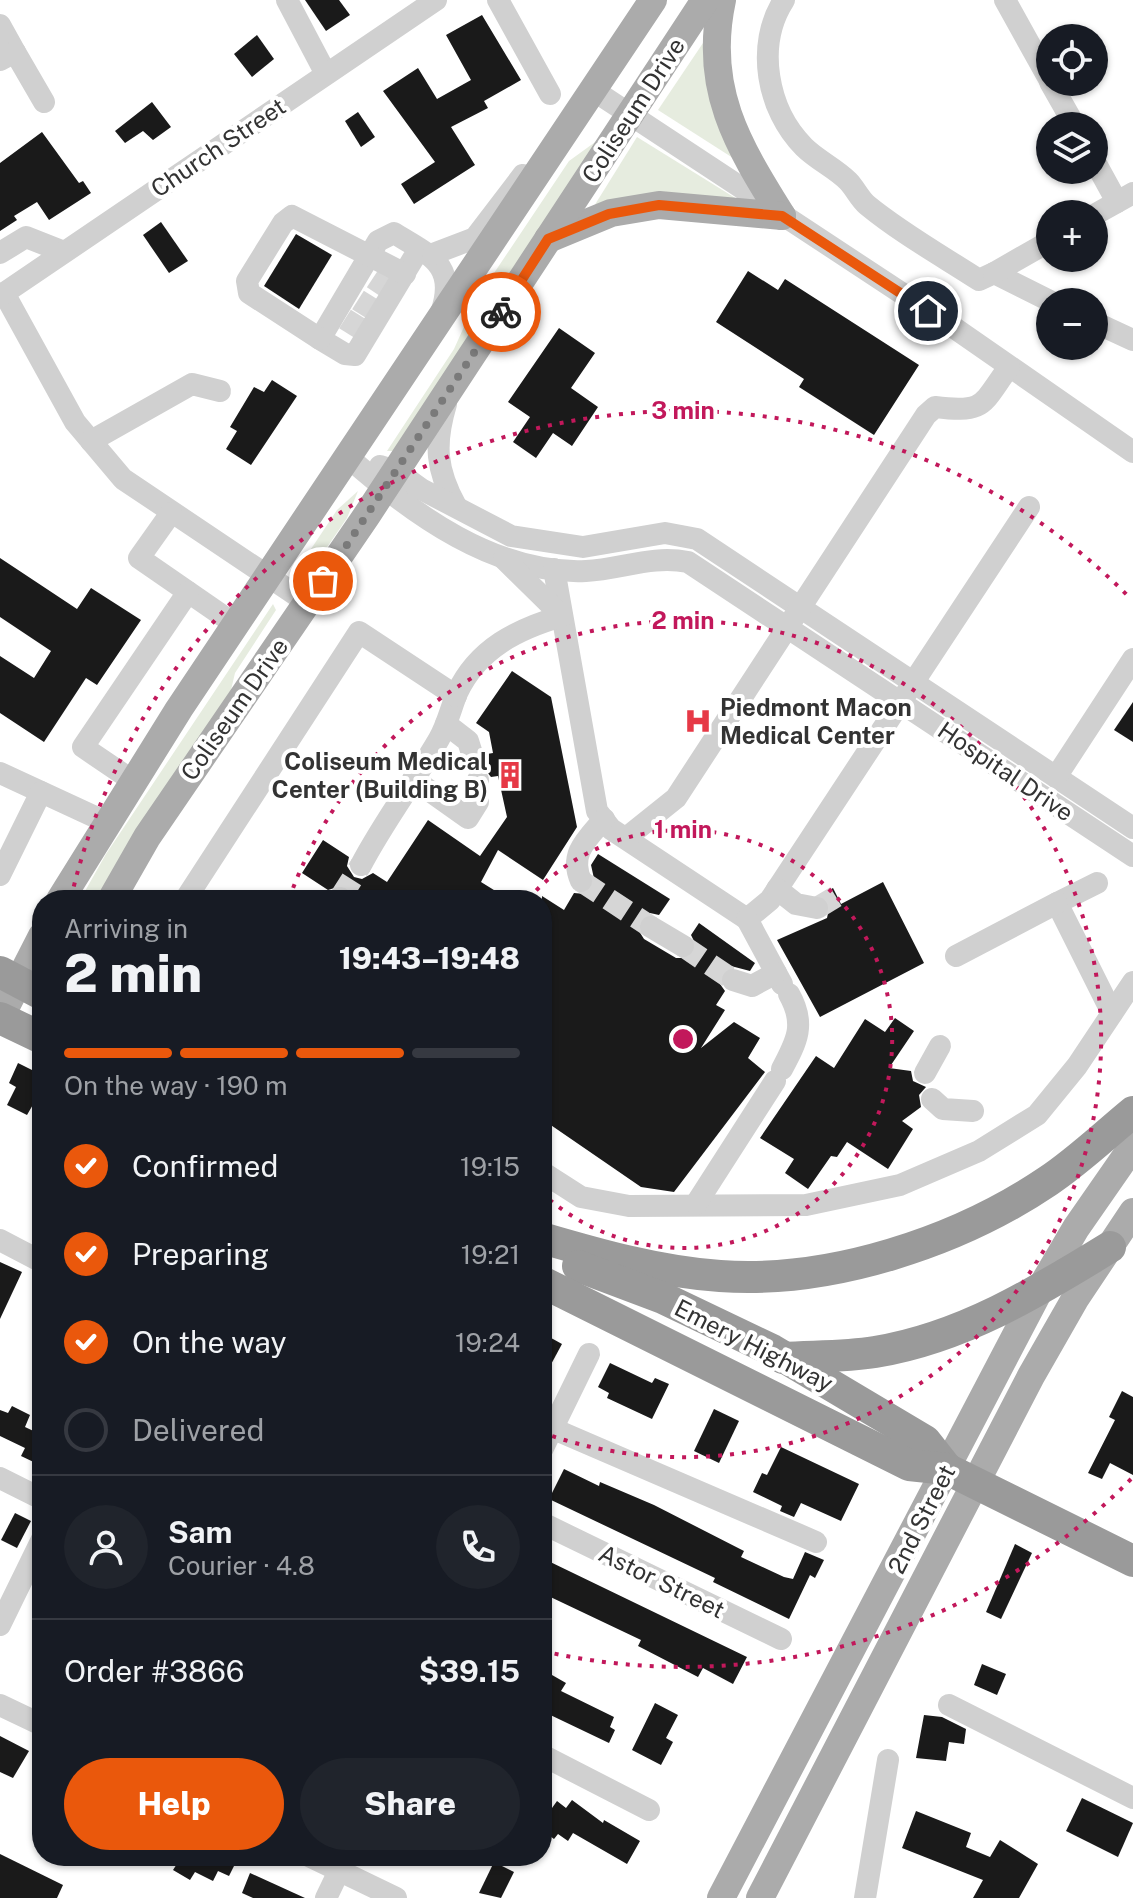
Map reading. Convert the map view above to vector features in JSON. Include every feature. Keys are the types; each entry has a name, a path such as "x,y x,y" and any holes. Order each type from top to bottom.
{"highway":[{"path":"0,1018 32,1033"},
{"path":"552,1241 651,1266 722,1276 824,1269 875,1259 936,1240 1006,1207 1050,1180 1133,1112"},
{"path":"704,1363 841,1356 903,1346 966,1326 1039,1291 1110,1247"},
{"name":"Emery Highway","path":"552,1254 663,1298 785,1357 925,1441 960,1476"},
{"name":"Emery Highway","path":"552,1287 909,1465 960,1476 1133,1561"}],"main road":[{"name":"Coliseum Drive","path":"66,890 133,781 653,0"},
{"name":"Coliseum Drive","path":"117,890 147,837 390,480 705,0"},
{"path":"722,0 716,45 718,78 726,113 737,141 782,216"},
{"path":"548,239 609,214 659,205 782,216"},
{"path":"0,1018 32,957"},
{"name":"2nd Street","path":"760,1898 960,1476 1039,1291 1076,1228 1133,1146"},
{"name":"2nd Street","path":"721,1898 960,1476 1031,1376 1133,1212"}],"street":[{"path":"287,0 326,74"},
{"name":"Church Street","path":"2,294 436,0"},
{"path":"498,0 550,94"},
{"path":"784,0 771,29 768,55 770,83 788,129 806,148 848,180 864,203 979,280 1036,249"},
{"path":"1005,0 1036,56"},
{"path":"0,25 8,56 44,102"},
{"path":"593,90 1133,452"},
{"path":"320,339 352,324 382,276 426,251 475,238 533,163 559,142"},
{"path":"1108,177 1125,197"},
{"path":"382,276 292,216 283,223 247,281 249,293 345,354 355,355 352,324 382,276 378,241 394,233 426,251 446,283 446,300 440,318"},
{"path":"0,253 26,237 64,252"},
{"path":"994,273 1036,294"},
{"path":"2,294 54,386 91,441 123,479 308,603"},
{"path":"1108,328 1133,340"},
{"path":"626,838 676,798 926,415 935,407 969,410 980,406 1009,367"},
{"path":"91,441 192,384 220,391"},
{"path":"451,388 436,449 439,470 456,506"},
{"name":"Hospital Drive","path":"348,457 390,480 456,506 511,536 583,547 665,533 697,539 1133,828"},
{"name":"Hospital Drive","path":"390,480 479,548 504,559 554,569 584,571 665,557 688,562 1133,856"},
{"path":"747,919 777,889 916,683 1029,507"},
{"path":"171,513 139,558 236,625"},
{"path":"504,559 562,616"},
{"path":"554,569 597,811 626,838 747,919 801,1022 798,1039 779,1075 696,1204"},
{"path":"133,781 83,747 188,592"},
{"path":"361,865 446,724 456,696 477,663 496,644 520,628 562,616"},
{"path":"191,890 359,632 456,696"},
{"path":"1056,777 1133,659"},
{"path":"446,724 468,741 473,757"},
{"path":"0,773 106,822"},
{"path":"413,779 468,818 478,802 478,780"},
{"path":"0,875 6,848 41,792"},
{"path":"581,881 575,867 576,854 604,819"},
{"path":"956,956 1097,883"},
{"path":"777,889 796,904 817,908"},
{"path":"1057,903 1112,1013"},
{"path":"651,927 683,946"},
{"path":"733,980 752,986 782,984"},
{"path":"552,1178 581,1197 629,1206 806,1205 900,1185 979,1151 1037,1115 1077,1066 1133,982"},
{"path":"925,1073 940,1046"},
{"path":"932,1099 943,1109 973,1111"},
{"path":"0,1240 32,1257"},
{"path":"552,1418 589,1354"},
{"path":"552,1429 816,1542"},
{"path":"0,1478 32,1494"},
{"name":"Astor Street","path":"552,1528 781,1639"},
{"path":"0,1625 32,1559"},
{"path":"0,1705 32,1720"},
{"path":"949,1705 1133,1798"},
{"path":"552,1760 649,1810"},
{"path":"865,1898 888,1760"},
{"path":"329,1866 396,1898"},
{"path":"326,1898 339,1871"}],"shaded area":[{"path":"703,43 706,74 733,158 658,110"},
{"path":"637,137 753,209 591,211"},
{"path":"598,140 393,451 387,451 454,349 476,300 569,161"},
{"path":"358,491 347,518 306,578 298,578 295,573 337,510"},
{"path":"273,604 276,610 235,673 231,690 103,890 86,890 106,854"}],"building":[{"path":"305,0 339,0 350,15 326,31"},
{"path":"482,15 521,80 484,101 488,108 451,127 475,165 414,204 401,184 435,162 383,91 418,68 437,99 471,80 446,35"},
{"path":"257,35 274,59 252,77 234,54"},
{"path":"152,102 171,127 153,140 143,131 125,143 115,131"},
{"path":"358,112 375,137 361,147 345,121"},
{"path":"42,132 79,183 83,181 91,193 49,220 37,202 14,216 17,220 0,231 0,163"},
{"path":"161,222 188,261 169,273 143,235"},
{"path":"296,234 332,255 299,309 264,286"},
{"path":"748,271 778,290 785,279 919,365 874,435 799,387 804,379 716,322"},
{"path":"559,328 595,353 571,388 598,407 572,446 553,433 536,458 513,442 530,417 508,402"},
{"path":"272,380 297,396 251,465 226,449 237,431 230,427 254,387 264,392"},
{"path":"0,558 77,609 91,588 141,620 97,685 86,678 44,742 0,713 0,656 34,678 51,651 0,617"},
{"name":"Coliseum Medical Center (Building B)","path":"512,671 551,697 577,827 543,880 498,850 481,882 494,890 350,890 344,885 328,890 302,873 323,840 349,857 347,866 354,877 362,879 373,873 387,882 428,820 480,856 507,817 498,776 491,777 483,767 487,754 493,753 489,732 476,723"},
{"path":"1133,702 1133,742 1114,730"},
{"path":"598,854 670,899 659,915 650,913 639,919 637,928 644,939 676,958 689,958 697,947 691,935 699,923 755,963 750,971 731,966 720,975 720,984 725,991 716,1005 725,1010 701,1048 734,1022 760,1038 748,1058 765,1072 674,1192 641,1187 552,1126 552,902 564,910 574,893 591,891 595,883 591,865"},
{"path":"883,882 924,963 820,1017 777,940 827,918 830,904 821,895 833,888 841,904"},
{"path":"895,1018 914,1031 889,1068 911,1071 913,1081 926,1087 919,1095 921,1107 902,1121 913,1129 888,1169 847,1142 837,1157 831,1156 808,1189 785,1173 794,1159 760,1138 816,1056 834,1068 865,1019 885,1032"},
{"path":"18,1063 32,1070 32,1106 27,1115 7,1105 16,1087 9,1083"},
{"path":"0,1262 22,1272 0,1319"},
{"path":"552,1338 562,1344 552,1362"},
{"path":"610,1363 652,1383 655,1378 669,1384 652,1419 607,1398 609,1393 598,1387"},
{"path":"1122,1391 1133,1397 1133,1475 1110,1463 1102,1479 1088,1473 1115,1420 1109,1417"},
{"path":"12,1406 30,1415 25,1427 32,1430 32,1461 21,1456 25,1448 0,1436 0,1410 8,1413"},
{"path":"714,1409 739,1421 719,1463 694,1451"},
{"path":"781,1447 859,1484 841,1521 801,1503 794,1517 780,1511 782,1506 753,1492 762,1473 767,1475"},
{"path":"564,1469 599,1486 600,1482 654,1505 744,1551 741,1557 784,1577 793,1579 805,1552 824,1560 815,1578 810,1575 789,1619 713,1582 715,1578 552,1500 552,1493"},
{"path":"15,1513 31,1521 17,1548 1,1540"},
{"path":"1015,1544 1032,1553 1001,1619 986,1612"},
{"path":"552,1563 747,1657 733,1684 703,1668 698,1677 638,1646 641,1640 552,1598"},
{"path":"982,1664 1006,1674 997,1695 974,1685"},
{"path":"552,1675 566,1683 561,1691 614,1717 610,1727 615,1730 609,1743 552,1716"},
{"path":"655,1703 678,1715 666,1738 673,1742 661,1765 632,1750"},
{"path":"924,1715 942,1717 966,1729 964,1744 949,1742 946,1761 916,1758"},
{"path":"0,1736 29,1751 13,1778 0,1772"},
{"path":"1082,1798 1133,1823 1118,1857 1066,1831"},
{"path":"572,1800 603,1823 604,1820 640,1841 627,1864 573,1833 568,1841 558,1834 552,1838 552,1808 557,1801 566,1808"},
{"path":"916,1811 971,1833 966,1847 990,1857 1000,1840 1038,1864 1019,1898 973,1898 983,1880 902,1848"},
{"path":"0,1854 63,1885 57,1898 0,1898"},
{"path":"176,1866 234,1866 229,1876 218,1871 213,1881 195,1872 190,1880 173,1870"},
{"path":"492,1866 502,1866 514,1872 501,1898 479,1893"},
{"path":"250,1873 305,1898 253,1898 242,1893"}],"tunnel":[{"path":"373,278 388,288"},
{"path":"358,300 374,310"},
{"path":"345,319 361,329"},
{"path":"345,890 361,865"},
{"path":"581,881 651,927"},
{"path":"817,908 837,896"},
{"path":"683,946 733,980"}],"way so far":[{"path":"323,581 501,312"}],"place":[{"name":"Piedmont Macon Medical Center","path":"698,721"},
{"name":"Coliseum Medical Center (Building B)","path":"510,775"}],"route":[{"path":"501,312 548,239 609,214 659,205 782,216 928,311"}]}
